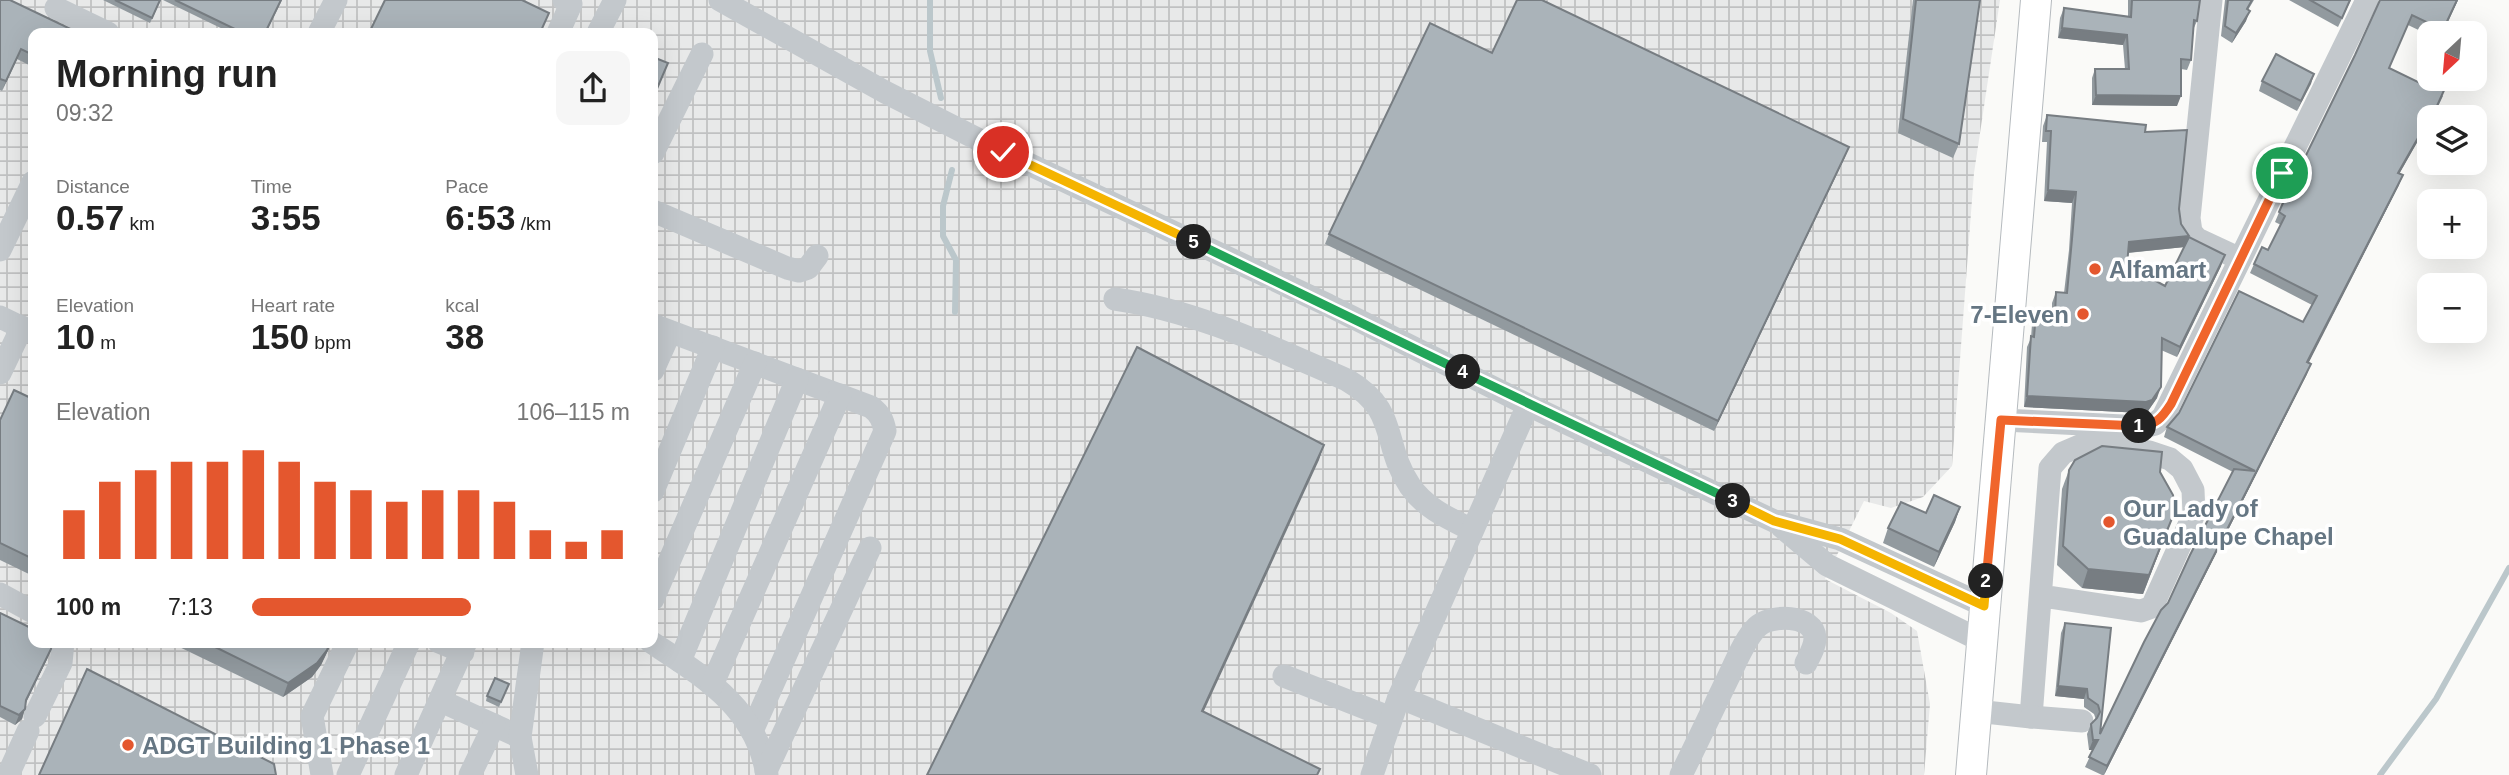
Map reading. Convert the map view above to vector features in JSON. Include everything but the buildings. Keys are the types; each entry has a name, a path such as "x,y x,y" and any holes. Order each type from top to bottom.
{"main road":[{"path":"1971,775 2036,0"}],"street":[{"path":"322,28 336,0"},
{"path":"560,28 571,4 564,0"},
{"path":"600,28 614,0"},
{"path":"720,0 885,92 1003,152 1328,305 1528,405 1774,521 1840,539 1984,606"},
{"path":"2211,0 2189,218 2191,232 2197,239 2240,259"},
{"path":"2001,420 2143,427 2155,424 2163,417 2367,0"},
{"path":"46,4 96,28"},
{"path":"658,143 702,54"},
{"path":"0,250 28,192"},
{"path":"658,213 787,268 799,271 808,268 817,256"},
{"path":"1115,299 1166,307 1225,327 1362,389 1377,404 1386,422 1397,463 1410,486 1433,510 1472,530"},
{"path":"0,317 27,330 0,373"},
{"path":"658,347 662,328 871,407 883,421 885,431 752,731"},
{"path":"658,479 713,347"},
{"path":"658,587 755,363"},
{"path":"680,661 797,379"},
{"path":"712,685 840,395"},
{"path":"1372,775 1395,708 1528,405"},
{"path":"2031,717 2050,468 2063,453 2084,444 2149,452 2170,459 2182,469 2193,490 2194,514 2155,602 2148,610 2042,596"},
{"path":"1774,521 1827,565 1982,641"},
{"path":"767,773 870,548"},
{"path":"0,594 28,609"},
{"path":"1681,775 1736,663 1758,625 1785,617 1808,624 1815,637 1806,663"},
{"path":"658,647 712,685 740,710 752,731 767,773"},
{"path":"8,775 61,663 62,648"},
{"path":"322,775 312,716 345,648"},
{"path":"348,775 406,648"},
{"path":"406,775 465,648"},
{"path":"527,775 520,737 532,648"},
{"path":"1284,676 1395,708 1590,775"},
{"path":"441,701 520,737"},
{"path":"1976,711 2082,721"},
{"path":"470,775 494,725"}],"shaded area":[{"path":"0,0 2000,0 1974,173 1952,466 1923,497 1891,508 1864,501 1825,579 1891,613 1917,631 1930,704 1924,775 0,775"}],"waterway":[{"path":"930,0 930,51 941,98"},
{"path":"952,170 943,206 943,236 956,260 955,312"},
{"path":"2380,775 2436,699 2509,568"}],"place":[{"name":"Alfamart","path":"2095,269"},
{"name":"7-Eleven","path":"2083,314"},
{"name":"Our Lady of Guadalupe Chapel","path":"2109,522"},
{"name":"ADGT Building 1 Phase 1","path":"128,745"}],"route":[{"path":"1003,152 1328,305 1528,405 1774,521 1840,539 1984,606 2001,420 2143,427 2155,424 2163,417 2282,173"}]}
